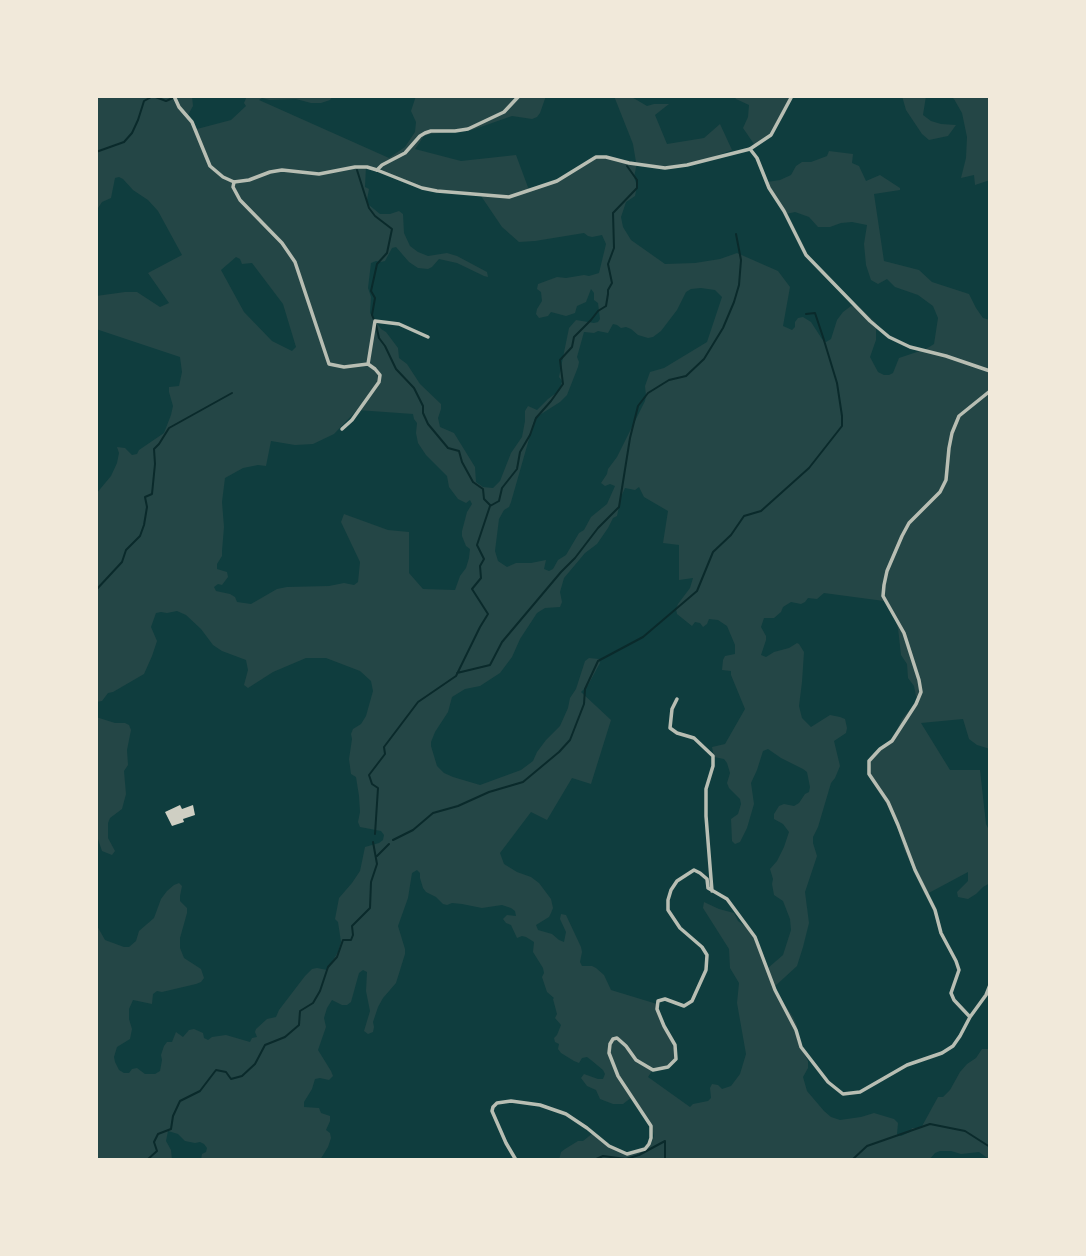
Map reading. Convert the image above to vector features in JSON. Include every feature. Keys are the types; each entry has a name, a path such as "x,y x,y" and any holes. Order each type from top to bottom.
{"street":[{"path":"174,96 191,122 210,166 234,182 282,170 319,174 355,167 377,170 430,190 509,197 557,181 596,158 606,157 665,167 687,165 750,149 771,135 792,96"},
{"path":"377,170 405,153 425,132 468,129 504,113 519,96"},
{"path":"750,149 806,256 870,321 889,337 910,347 990,370"},
{"path":"234,182 233,187 240,200 282,243 295,262 329,365 368,364 380,375 379,382 352,420 342,429"},
{"path":"368,364 375,321 399,324 428,337"},
{"path":"970,1017 951,993 959,970 956,961 941,933 935,910 915,870 888,802 869,774 869,761 892,740 921,692 904,633 883,596 887,571 909,523 940,492 946,480 950,441 958,415 990,391"},
{"path":"677,699 672,709 670,728 694,738 713,756 706,789 712,891"},
{"path":"516,1160 492,1111 492,1107 497,1103 511,1101 541,1105 566,1114 609,1146 627,1154 645,1149 649,1144 651,1126 618,1076 609,1053 610,1044 617,1038 636,1060 653,1070 668,1067 676,1059 675,1045 657,1009 658,1001 665,999 684,1006 692,1001 706,971 706,955 702,947 680,928 668,910 671,890 677,881 694,870 707,879 708,888 727,899 755,937 775,990 796,1030 800,1047 828,1082 843,1094 860,1092 906,1065 942,1053 953,1046 990,985"}],"shaded area":[{"path":"96,96 192,96 193,106 188,115 197,129 231,120 246,106 244,103 247,96 333,96 321,103 296,99 259,100 389,158 405,147 415,132 416,122 411,111 416,96 546,96 537,117 532,119 512,116 472,130 430,134 424,136 415,149 461,161 516,155 529,190 559,180 596,157 636,162 633,144 614,96 630,96 647,106 669,104 655,115 667,144 704,138 720,124 732,150 705,160 670,166 647,167 637,163 634,177 637,186 635,196 626,202 621,217 623,227 631,240 665,264 695,263 737,253 778,271 790,287 783,326 792,330 798,318 803,317 811,322 826,342 831,339 837,320 843,312 851,306 860,308 876,323 876,340 870,357 878,372 889,375 893,373 899,358 934,344 938,318 933,306 918,295 895,287 887,279 878,284 871,280 864,244 867,225 852,222 818,227 809,217 795,212 786,214 767,182 791,175 802,162 811,162 827,156 829,151 853,154 852,163 859,166 866,181 880,175 900,188 874,194 884,261 919,270 932,282 969,294 983,318 990,320 990,749 969,739 963,719 921,723 950,770 980,770 986,824 990,832 990,883 968,899 958,897 957,892 968,881 968,872 925,895 904,849 896,823 867,774 869,761 894,736 902,719 919,699 908,678 907,664 901,655 898,628 888,605 884,601 824,593 817,599 808,598 801,604 791,602 774,618 764,618 761,627 766,640 761,655 766,657 799,644 804,652 799,706 802,718 811,727 830,715 840,717 845,719 847,728 846,733 834,741 840,766 831,783 813,837 817,856 805,892 809,923 803,947 797,966 773,988 797,1026 797,1040 808,1061 803,1077 807,1091 824,1111 840,1120 874,1113 894,1119 898,1123 897,1134 901,1136 912,1128 921,1128 938,1097 943,1097 950,1090 960,1072 982,1049 990,1049 990,1160 979,1152 961,1154 940,1151 929,1160 559,1160 561,1152 593,1133 611,1147 625,1153 640,1151 651,1144 654,1136 652,1128 632,1097 623,1104 613,1104 600,1099 596,1090 587,1086 581,1078 584,1074 603,1079 603,1070 587,1057 582,1058 579,1063 558,1049 559,1044 554,1038 561,1025 555,1018 557,1014 554,998 547,992 542,977 543,968 533,952 534,942 522,936 517,938 511,925 503,919 507,915 516,916 515,911 502,905 482,908 443,904 426,892 417,870 412,873 408,898 398,926 405,954 396,983 378,1007 373,1032 368,1034 364,1031 370,1011 366,991 367,972 363,970 359,973 351,1002 342,1005 332,1000 327,1008 324,1018 326,1027 318,1050 333,1076 329,1080 315,1079 304,1102 304,1107 319,1108 321,1113 330,1116 326,1130 331,1138 320,1160 201,1160 207,1148 204,1144 185,1141 178,1134 168,1131 166,1141 172,1160 96,1160 96,924 105,940 129,947 136,941 139,931 154,918 167,891 179,883 182,886 180,901 187,908 187,913 180,948 184,958 201,969 204,978 196,984 157,991 153,994 152,1004 133,1000 129,1009 132,1029 130,1039 117,1047 114,1057 119,1070 124,1073 137,1068 145,1074 155,1074 160,1071 164,1046 167,1042 172,1042 176,1032 183,1037 189,1030 194,1029 203,1033 208,1040 226,1035 250,1042 257,1037 256,1029 267,1019 276,1017 312,969 327,970 341,942 338,922 335,919 339,898 360,871 365,847 379,843 384,835 381,831 360,827 358,822 359,796 349,759 351,734 366,716 373,691 371,681 360,671 326,658 306,658 273,672 248,688 244,685 248,670 246,660 213,645 186,615 177,611 161,612 156,613 151,627 157,641 144,674 108,693 102,701 96,702 96,494 111,476 117,463 117,447 125,448 132,455 137,454 164,433 173,406 169,387 179,386 182,372 180,357 96,329 96,296 137,292 160,307 169,303 148,273 182,255 158,211 123,179 115,178 111,198 102,202 96,211","holes":["366,166 417,186 479,193 502,227 519,242 584,233 592,237 602,235 606,244 599,273 557,277 538,284 537,289 541,292 542,301 536,314 539,318 548,316 551,312 566,316 575,313 577,306 586,302 591,289 594,300 598,303 600,319 594,323 576,320 569,328 559,377 562,381 560,390 537,410 528,406 522,437 511,453 500,481 493,488 483,487 476,482 475,467 454,433 440,427 438,418 441,404 399,358 398,348 370,313 371,297 368,288 371,263 385,261 392,248 396,247 418,268 428,269 439,259 457,263 488,277 487,272 447,253 428,256 418,252 410,246 404,233 403,214 399,211 380,214 369,205 369,189 365,187","236,257 242,264 252,263 283,304 296,347 292,351 272,341 244,312 221,270","691,289 715,290 722,297 707,342 664,368 650,372 645,386 645,401 601,483 615,486 607,504 591,517 566,555 558,560 553,569 544,569 546,560 516,563 507,567 498,561 495,551 499,519 511,502 535,418 567,395 578,367 577,357 584,332 608,333 613,324 631,329 638,335 653,337 661,331 677,310 686,292","357,410 413,414 417,423 418,443 447,476 449,487 458,499 466,503 470,500 472,504 462,531 466,546 470,549 469,558 455,590 423,589 409,573 409,532 388,530 344,514 341,522 360,562 358,582 354,585 344,583 287,587 277,589 251,604 237,602 230,594 216,591 214,587 222,585 228,577 227,572 217,569 222,556 225,478 243,468 266,466 271,441 295,445 313,444 334,434","639,487 644,497 668,511 663,543 679,545 679,580 693,578 690,588 678,604 677,614 692,626 695,622 703,627 709,619 718,620 727,626 735,645 735,654 725,656 722,670 731,671 745,709 725,744 712,747 714,757 724,759 727,763 730,773 727,783 740,799 738,814 731,819 732,841 735,844 740,842 747,828 754,804 751,783 763,751 768,749 807,772 810,787 799,803 794,806 779,806 774,814 774,819 783,824 789,832 777,861 770,869 774,895 783,901 790,919 791,930 783,955 768,968 750,930 738,921 734,913 704,902 703,908 729,949 730,968 739,983 737,1003 746,1054 740,1074 731,1086 722,1089 712,1084 711,1098 690,1107 648,1077 654,1068 663,1069 673,1064 676,1054 657,1004 611,990 604,975 596,968 582,966 581,947 566,915 561,914 560,919 566,932 564,942 552,934 538,930 536,925 551,913 551,899 531,877 504,864 500,853 531,812 547,820 572,778 591,784 611,720 581,692 588,685 600,663 599,659 589,658 585,661 560,726 546,740 533,761 521,770 480,785 444,773 437,766 431,746 435,732 448,712 452,697 465,689 480,686 500,673 537,613 545,608 560,607 564,578 585,553 597,544 617,516 625,488 635,490"]},
{"path":"734,96 793,96 785,114 769,137 756,147 743,128 749,105"},
{"path":"902,96 926,96 923,115 931,121 956,125 948,136 929,140 906,110"},
{"path":"950,96 990,96 990,180 975,185 974,175 961,178 967,137 962,113"},
{"path":"96,717 125,723 131,730 127,750 128,765 124,771 126,794 122,809 110,818 108,823 108,838 115,851 112,855 102,851 96,833"}],"building":[{"path":"180,805 182,809 193,805 195,815 172,826 165,812"}],"waterway":[{"path":"96,152 124,142 132,133 144,101 153,96 166,101 173,98"},
{"path":"375,834 378,788 372,784 369,775 385,754 384,747 418,702 456,676 488,614 472,589 481,578 480,566 484,559 477,545 490,506 499,501 502,488 517,469 520,452 536,418 563,384 560,360 572,347 574,337 606,306 608,290 612,283 608,264 614,248 613,213 637,188 637,180 627,166"},
{"path":"357,170 369,208 392,229 387,253 377,264 371,291 375,298 372,315 374,320"},
{"path":"457,673 490,665 502,642 598,528 619,507 638,406 648,393 669,380 686,376 704,359 723,328 739,285 741,260 736,234"},
{"path":"393,840 413,830 433,813 523,782 559,752 570,740 584,704 585,689 598,661 643,637 697,591 713,552 731,535 744,516 761,511 809,468 842,426 837,383 823,337 815,313 806,314"},
{"path":"376,325 379,338 396,369 414,388 428,424 448,448 459,451 473,482 483,489 484,499 490,505"},
{"path":"96,590 122,562 126,550 140,536 147,507 145,497 152,494 154,449 169,428 232,393"},
{"path":"147,1160 157,1151 154,1142 158,1134 171,1129 180,1101 200,1091 216,1070 226,1072 231,1079 242,1076 255,1064 265,1045 285,1037 299,1025 300,1011 313,1003 343,940 351,940 352,926 370,908 371,882 377,864 373,842"},
{"path":"377,856 389,844"},
{"path":"852,1160 867,1146 930,1124 965,1131 990,1147"},
{"path":"594,1160 603,1156 626,1159 665,1141 665,1160"}]}
